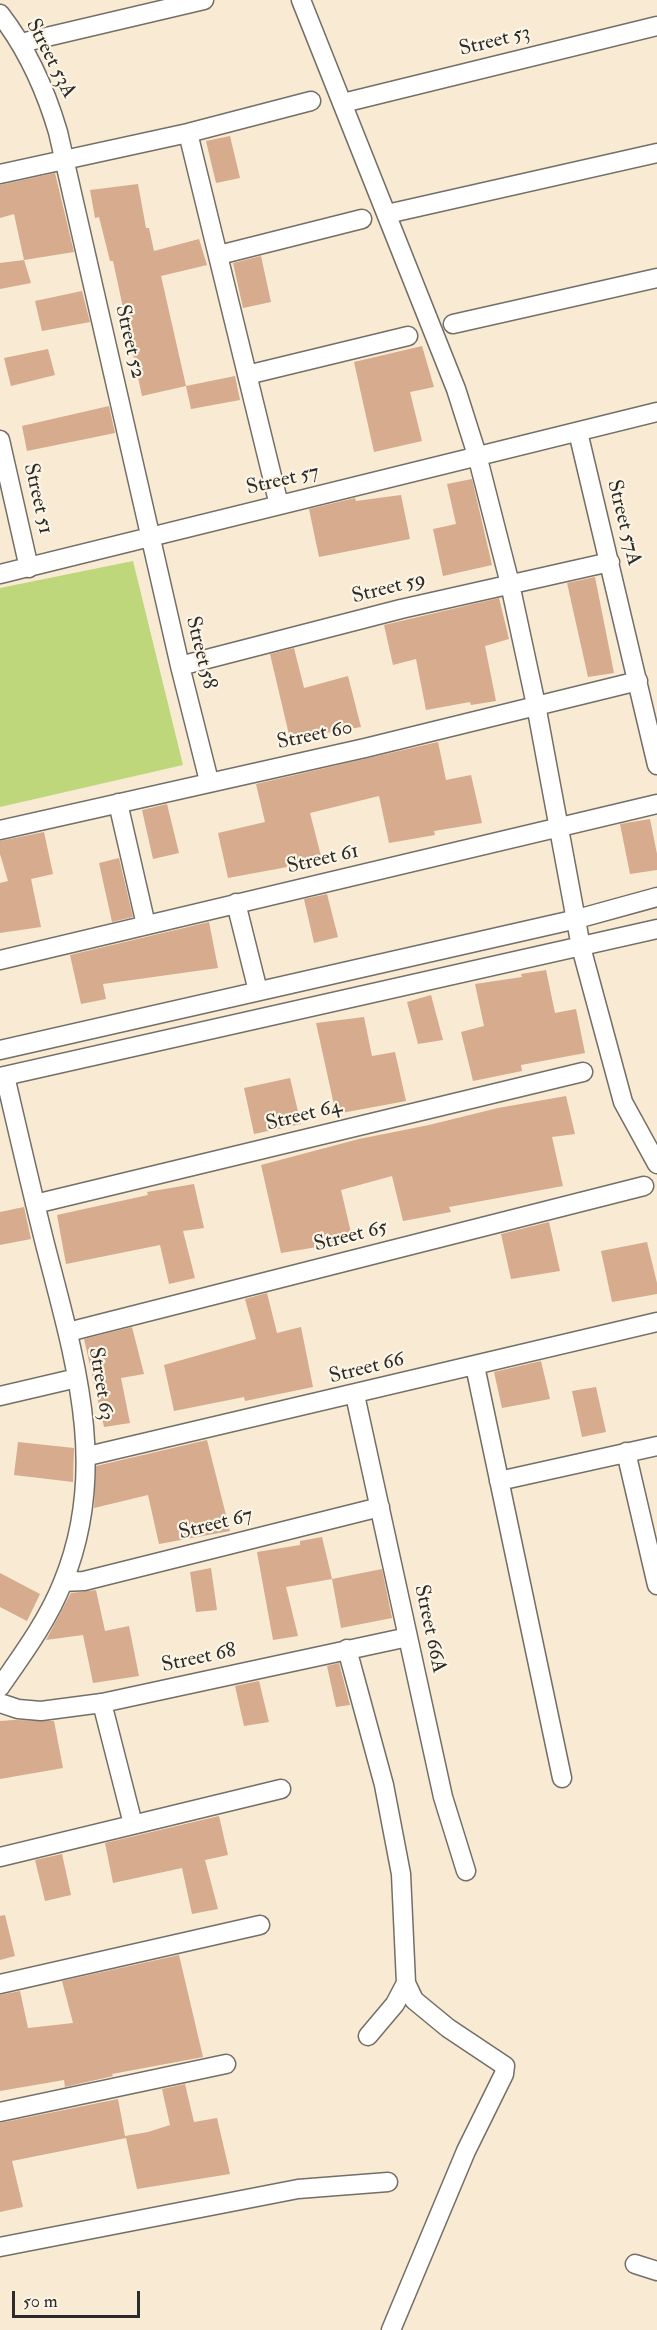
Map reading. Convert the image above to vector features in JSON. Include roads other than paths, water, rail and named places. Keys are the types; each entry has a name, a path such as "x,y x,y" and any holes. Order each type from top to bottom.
{"street":[{"path":"21,43 204,0"},
{"path":"301,0 456,389 477,455 510,584 536,705 581,947 624,1102 657,1164"},
{"name":"Street 53A","path":"0,14 21,43 47,94 64,160"},
{"name":"Street 53","path":"343,103 657,26"},
{"path":"0,174 188,133 310,102"},
{"path":"188,133 279,505"},
{"path":"387,214 657,153"},
{"name":"Street 52","path":"64,160 150,535"},
{"path":"219,255 362,219"},
{"path":"453,324 657,278"},
{"path":"247,375 408,336"},
{"name":"Street 57","path":"0,574 150,535 657,412"},
{"name":"Street 57A","path":"578,432 657,765"},
{"name":"Street 51","path":"0,440 29,568"},
{"name":"Street 58","path":"150,535 209,781"},
{"name":"Street 59","path":"180,666 510,584 610,562"},
{"name":"Street 60","path":"0,830 209,781 365,748 638,681"},
{"path":"118,803 146,925"},
{"name":"Street 61","path":"0,960 657,804"},
{"path":"0,1050 577,919 657,897"},
{"path":"236,903 258,991"},
{"path":"2,1077 657,929"},
{"name":"Street 64","path":"35,1204 583,1072"},
{"name":"Street 63","path":"0,1687 35,1636 63,1582 75,1543 85,1492 88,1456 68,1332 2,1077"},
{"name":"Street 65","path":"68,1332 644,1186"},
{"name":"Street 66","path":"88,1456 356,1395 657,1322"},
{"path":"475,1366 562,1778"},
{"path":"0,1396 77,1378"},
{"name":"Street 66A","path":"356,1395 444,1797 465,1871"},
{"path":"499,1481 657,1446"},
{"path":"626,1452 657,1586"},
{"name":"Street 67","path":"63,1582 84,1581 380,1507"},
{"name":"Street 68","path":"0,1703 18,1709 41,1712 102,1703 408,1637"},
{"path":"346,1649 395,1834 401,1874 406,1983 414,2000 448,2028 505,2066 504,2074 457,2172 392,2330"},
{"path":"102,1703 134,1824"},
{"path":"0,1857 281,1789"},
{"path":"0,1984 260,1925"},
{"path":"368,2036 395,2004 406,1983"},
{"path":"0,2112 226,2064"},
{"path":"0,2247 298,2189 388,2182"},
{"path":"634,2264 657,2271"}]}
